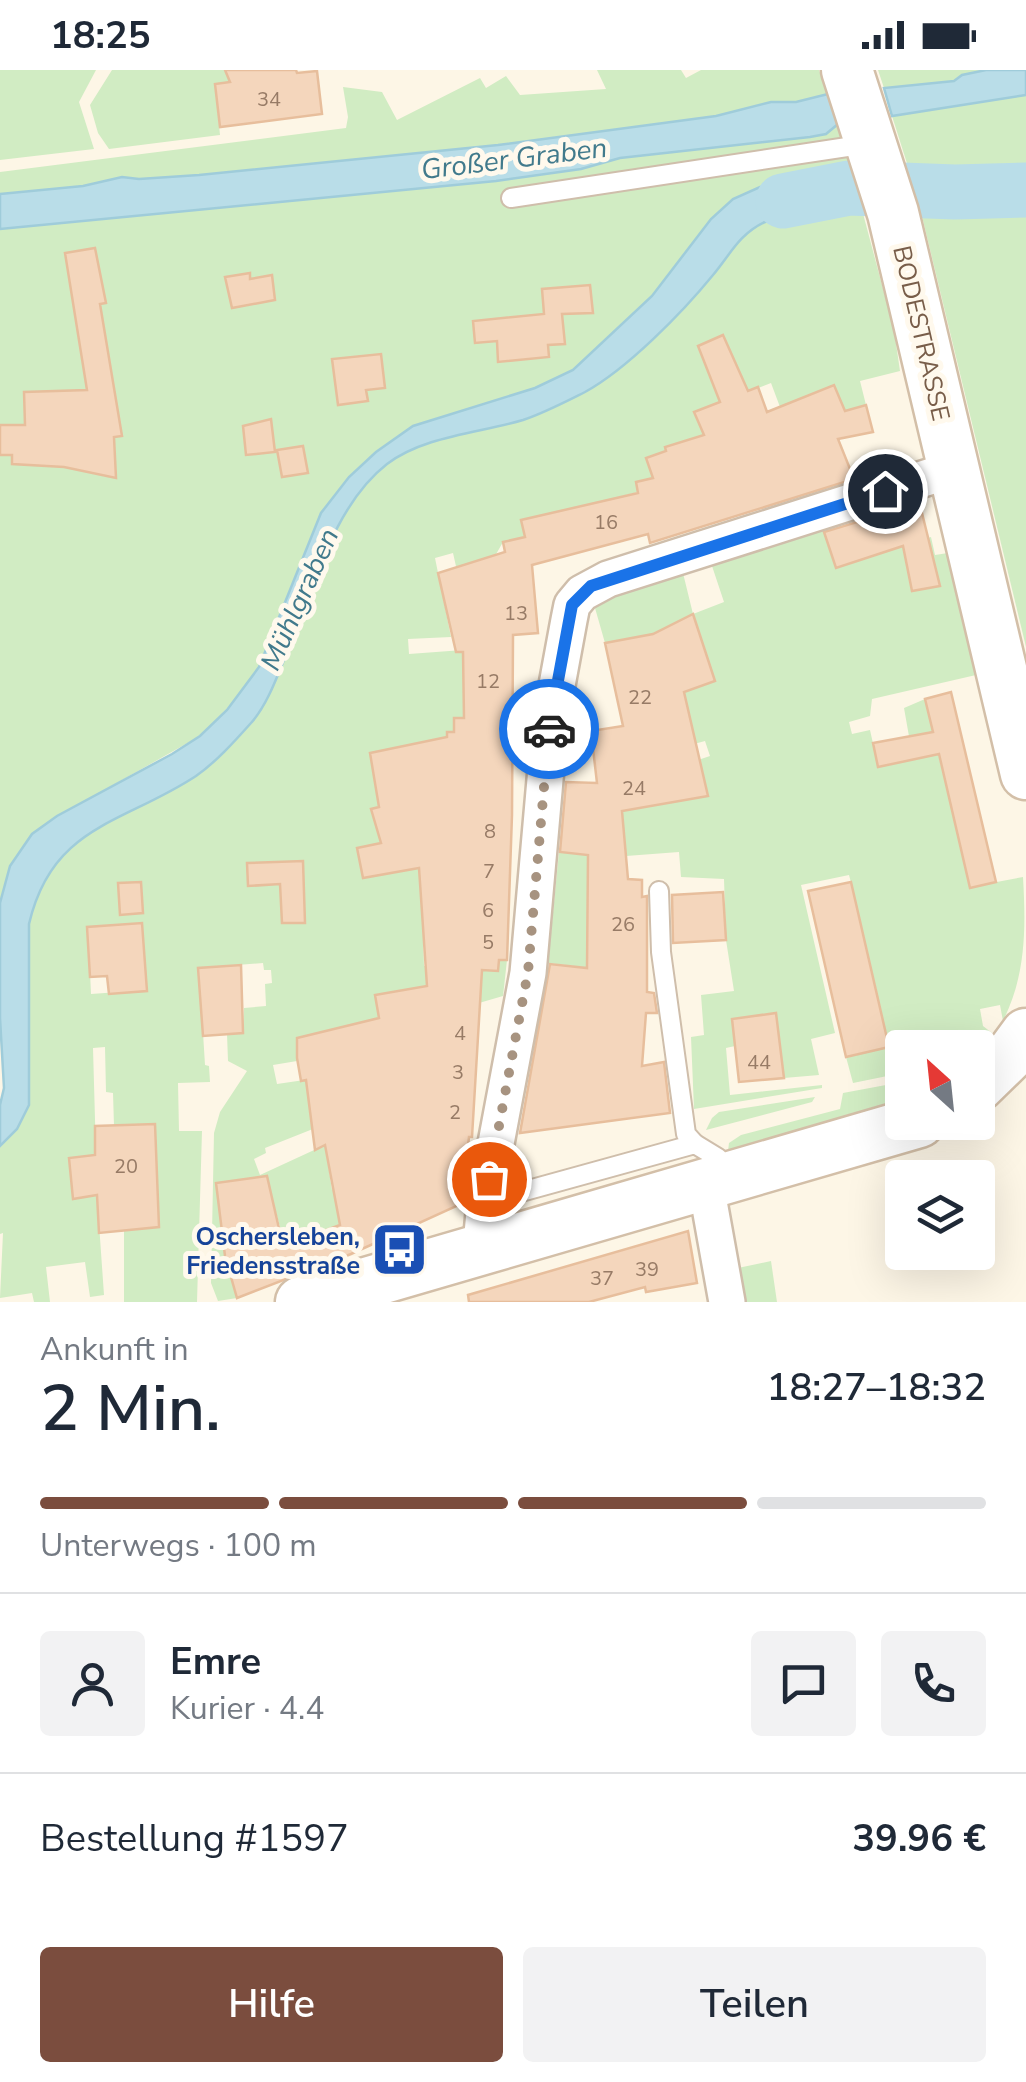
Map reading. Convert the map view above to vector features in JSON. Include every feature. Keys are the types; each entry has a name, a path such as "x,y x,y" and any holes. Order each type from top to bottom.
{"main road":[{"name":"BODESTRASSE","path":"849,75 893,213 1026,774"},
{"path":"301,1302 485,1225 885,1130"}],"street":[{"path":"485,1225 528,972 550,723 572,605 591,586 608,579 653,568 954,469"},
{"path":"710,1169 727,1302"}],"lane":[{"path":"511,198 872,143"},
{"path":"659,891 665,989 686,1134 710,1169"}],"green space":[{"path":"0,70 96,70 79,102 94,149 0,160"},
{"path":"112,70 225,70 237,81 215,85 220,135 109,149 98,133 90,105"},
{"path":"597,70 681,70 686,78 701,70 819,70 828,94 796,102 771,102 716,116 498,145 199,175 122,177 83,186 0,194 0,172 346,128 343,87 382,92 397,120 480,78 486,88 506,76 520,95 606,89"},
{"path":"878,70 986,70 962,75 954,81 884,88"},
{"path":"1026,95 1026,176 911,176 892,116"},
{"path":"838,124 850,169 760,187 733,199 711,219 652,296 573,370 535,388 413,426 376,451 321,513 259,667 246,689 200,736 83,802 10,866 0,903 0,229 496,181 581,169 620,158 810,137 826,134"},
{"path":"861,206 894,330 900,371 860,381 866,405 845,411 834,385 780,407 771,383 695,412 712,456 678,467 671,446 665,447 666,451 646,458 653,478 637,482 638,492 562,511 566,528 554,523 524,530 525,537 503,542 495,556 481,560 487,578 460,584 453,553 435,558 451,637 408,639 409,654 463,650 464,707 473,708 473,718 454,718 454,732 447,733 447,747 473,747 473,774 425,781 425,786 402,789 404,802 371,810 374,820 403,815 410,838 357,848 363,878 443,863 445,891 467,886 467,895 422,903 424,966 453,963 450,928 470,925 468,969 498,971 499,960 507,960 503,996 479,1003 445,1000 409,1005 406,990 376,995 379,1018 297,1038 297,1061 273,1065 277,1084 318,1078 315,1051 384,1052 391,1120 400,1135 435,1135 441,1154 386,1168 384,1157 363,1163 377,1198 339,1214 341,1224 316,1234 317,1238 286,1250 276,1212 262,1217 268,1238 225,1256 237,1298 218,1301 211,1283 214,1133 220,1112 247,1071 228,1061 227,1034 243,1033 244,1008 266,1006 265,984 272,983 271,970 264,970 263,963 199,968 205,1065 209,1066 210,1082 178,1083 179,1131 202,1131 197,1302 124,1302 124,1231 159,1227 155,1125 114,1126 113,1093 106,1092 105,1047 93,1048 96,1155 69,1158 73,1198 97,1195 104,1295 90,1297 85,1262 46,1267 50,1302 34,1302 32,1293 0,1298 0,1146 17,1129 29,1105 29,924 40,891 55,866 94,831 196,776 251,724 286,657 333,537 365,484 387,464 418,447 532,417 583,393 623,366 656,336 742,239 765,222","holes":["142,923 147,990 91,994 88,927","345,1095 355,1182 332,1190 325,1145 260,1175 254,1159 266,1153 265,1148 323,1125 312,1127 310,1102","242,1180 248,1218 222,1221 216,1184"]},
{"path":"1026,206 1026,647 920,208"},
{"path":"822,525 836,568 931,537 935,555 948,553 976,675 872,699 870,716 849,722 852,734 870,730 878,766 913,759 904,708 925,699 970,887 1023,877 1024,933 1016,986 1003,1021 1000,1005 980,1009 983,1026 988,1030 879,1031 870,995 877,992 873,975 830,985 867,953 864,936 857,937 855,898 849,875 801,885 835,1033 811,1039 819,1075 784,1078 776,1014 732,1019 735,1046 726,1048 730,1095 822,1088 694,1109 691,1037 704,1035 701,995 734,991 726,940 724,879 681,877 679,852 626,856 625,840 605,814 708,796 698,760 710,756 705,741 694,744 679,662 637,637 605,643 595,608 600,598 682,569 693,614 724,602 711,563"},
{"path":"559,852 588,855 601,969 548,963"},
{"path":"885,1047 885,1076 853,1083 846,1057"},
{"path":"885,1085 885,1114 728,1151 729,1143 741,1135 840,1109 843,1093"},
{"path":"815,1097 812,1102 706,1130 719,1112"},
{"path":"771,1261 777,1302 743,1302 738,1268"}],"water":[{"path":"986,70 1026,70 1026,95 892,116 884,88 954,81 962,75"},
{"name":"Großer Graben","path":"828,94 838,124 826,134 810,137 620,158 581,169 496,181 0,229 0,194 83,186 122,177 199,175 498,145 716,116 771,102 796,102"},
{"path":"850,169 861,206 785,216 756,227 670,323 601,382 523,420 418,447 387,464 368,482 338,526 272,688 251,723 196,776 73,846 40,891 29,924 29,1105 17,1129 0,1146 4,1088 0,903 10,866 32,834 57,816 172,754 200,736 227,710 259,667 321,513 349,477 376,452 413,426 535,388 573,370 652,296 711,219 733,199 760,187"},
{"path":"911,176 1026,176 1026,206 920,208"}],"building":[{"path":"225,70 317,71 322,114 220,127 215,84 230,82"},
{"path":"95,248 106,303 100,304 122,436 114,437 116,478 64,467 12,464 12,455 0,455 0,425 25,425 24,392 87,390 65,253"},
{"path":"250,273 250,279 272,275 275,300 232,308 225,277"},
{"path":"590,285 593,313 562,314 565,344 548,345 549,357 498,362 497,341 475,343 473,321 544,314 542,289"},
{"path":"723,335 748,391 758,387 767,412 834,385 845,411 866,405 873,432 838,439 854,479 650,543 648,534 532,565 538,633 513,635 507,960 499,960 498,971 482,970 472,1137 461,1204 351,1254 237,1298 225,1256 216,1183 267,1176 283,1246 340,1225 325,1145 315,1150 306,1080 301,1081 297,1058 297,1038 379,1018 375,995 427,986 419,868 363,878 357,848 381,843 371,809 379,807 370,753 447,737 447,732 454,732 454,718 464,718 463,652 456,652 438,573 505,552 503,542 525,537 521,520 638,493 636,482 653,478 646,458 666,451 665,447 704,435 694,412 720,402 698,346"},
{"path":"381,354 385,388 366,390 368,401 338,405 332,359"},
{"path":"271,419 275,452 246,455 243,426"},
{"path":"303,446 308,473 282,477 277,450"},
{"path":"921,509 940,586 912,591 903,546 836,568 824,532 870,518 872,525"},
{"path":"693,614 715,681 684,692 708,796 622,811 628,879 642,880 642,897 647,896 647,992 654,993 657,1013 646,1013 642,1066 664,1062 670,1113 520,1133 550,964 587,968 588,855 560,852 566,782 597,783 591,731 623,726 605,643 653,634"},
{"path":"951,692 996,882 970,888 939,754 878,767 873,743 933,732 925,699"},
{"path":"303,861 305,923 282,923 280,884 248,886 247,863"},
{"path":"141,882 143,913 120,915 118,883"},
{"path":"851,882 885,1030 885,1048 846,1057 808,891"},
{"path":"723,892 726,940 673,943 672,895"},
{"path":"142,923 147,991 109,994 107,976 90,977 87,927"},
{"path":"241,965 243,1033 203,1036 198,968"},
{"path":"776,1013 784,1078 739,1082 732,1019"},
{"path":"155,1124 159,1227 99,1233 97,1195 73,1199 69,1158 95,1155 95,1126"},
{"path":"688,1231 697,1283 646,1292 645,1287 589,1302 469,1302 468,1295"}],"waterway":[{"name":"Mühlgraben","path":"783,201 849,188 1026,190"}],"way so far":[{"path":"489,1179 528,972 549,729"}],"place":[{"name":"Oschersleben, Friedensstraße","path":"399,1250"}],"route":[{"path":"549,729 572,605 591,586 885,491"}]}
